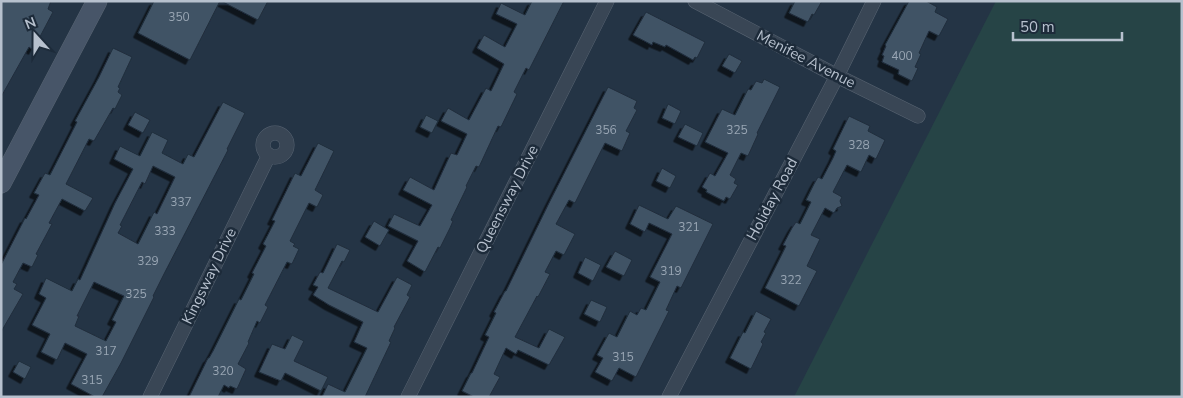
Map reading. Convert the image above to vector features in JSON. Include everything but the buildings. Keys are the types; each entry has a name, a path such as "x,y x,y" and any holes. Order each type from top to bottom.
{"street":[{"path":"1,183 97,1"},
{"name":"Queensway Drive","path":"408,397 607,1"},
{"name":"Menifee Avenue","path":"695,1 837,76 918,116"},
{"name":"Holiday Road","path":"669,397 837,76 874,1"},
{"name":"Kingsway Drive","path":"150,397 269,155"}],"green space":[{"path":"996,1 1182,1 1182,397 794,397"}]}
